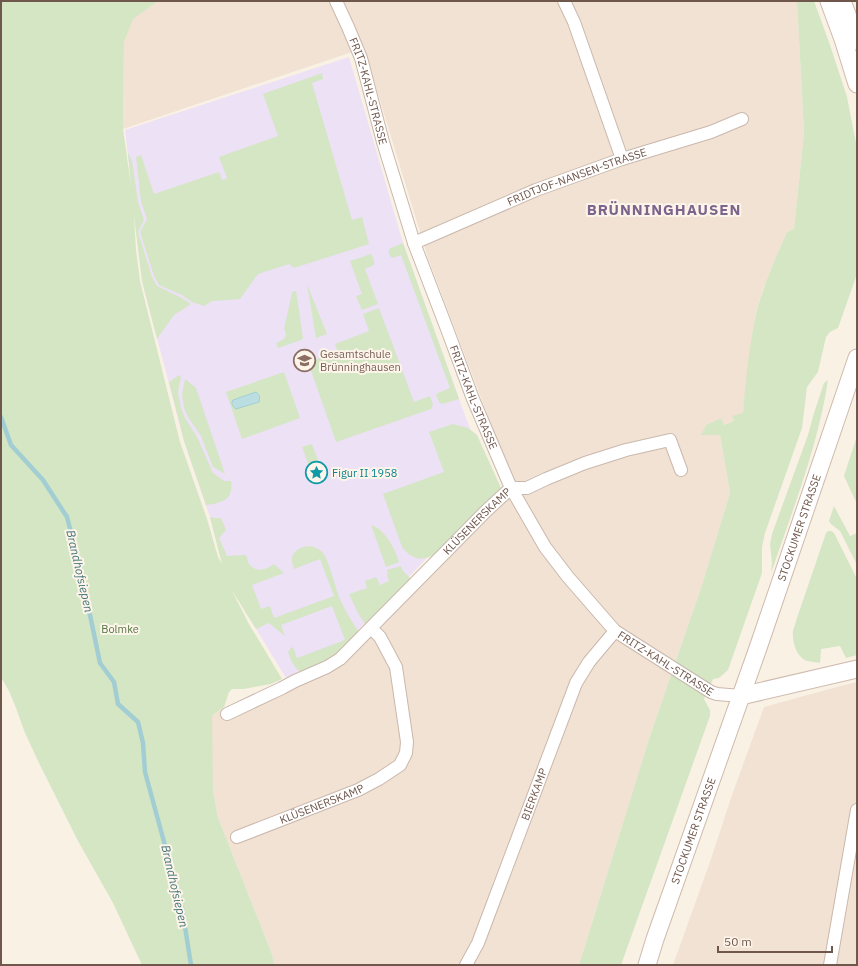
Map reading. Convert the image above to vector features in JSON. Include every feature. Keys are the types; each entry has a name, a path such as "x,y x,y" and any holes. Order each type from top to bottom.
{"main road":[{"path":"829,1 857,84"},
{"path":"842,1 857,41"},
{"name":"STOCKUMER STRASSE","path":"647,965 758,648 857,358"},
{"path":"741,696 857,669"}],"street":[{"name":"FRITZ-KAHL-STRASSE","path":"336,1 360,58 383,142 414,243 473,400 512,488 545,547 563,571 615,631 711,692 741,696"},
{"path":"564,1 574,22 622,159"},
{"name":"FRIDTJOF-NANSEN-STRASSE","path":"414,243 536,190 622,159 711,132 742,119"},
{"name":"KLÜSENERSKAMP","path":"227,714 327,667 340,659 486,511 512,488 527,488 585,463 626,450 670,440 681,470"},
{"name":"KLÜSENERSKAMP","path":"237,837 358,790 379,779 400,765 406,753 407,742 396,667 380,637 371,628"},
{"name":"BIERKAMP","path":"466,965 478,943 576,683 588,662 615,631"},
{"path":"830,965 842,893 853,859 856,810"}],"shaded area":[{"path":"158,1 797,1 804,133 794,229 787,232 763,289 757,309 752,334 743,414 732,416 734,421 723,425 721,418 712,422 706,425 702,434 720,435 730,493 702,585 649,739 579,965 274,965 272,954 218,818 211,778 208,719 223,708 228,717 341,663 516,490 428,258 364,48 123,129 124,42 132,19"},
{"name":"Gesamtschule Brünninghausen","path":"349,57 403,243 493,489 337,652 286,678 228,583 210,517 184,441 142,281 125,130"},
{"path":"857,682 857,965 673,965 764,707"}],"green space":[{"name":"Bolmke","path":"1,1 158,1 133,19 124,42 123,129 131,186 128,152 132,161 138,202 144,220 138,232 152,277 157,286 191,304 174,315 157,339 142,281 134,216 140,281 180,442 207,519 218,557 222,564 210,517 221,518 226,530 219,538 227,556 245,555 248,563 255,569 261,570 274,564 284,573 252,585 261,609 270,606 274,618 334,596 320,559 294,569 292,557 294,553 302,547 311,546 323,553 340,599 347,614 359,632 329,660 304,671 299,671 293,664 288,652 291,648 293,647 297,658 345,640 332,606 281,625 285,636 269,623 256,629 231,589 249,624 282,679 271,684 243,689 232,689 229,692 224,707 213,715 213,790 218,818 272,954 274,965 142,965 113,903 78,841 39,763 25,733 9,691 1,677"},
{"path":"797,1 814,1 847,97 857,148 857,274 838,328 830,332 826,337 818,372 807,387 802,428 765,533 762,547 762,573 728,670 719,678 713,679 704,699 710,710 710,716 621,965 579,965 649,739 702,585 730,493 720,435 701,435 706,425 721,418 724,425 734,421 732,416 743,413 750,348 757,310 767,280 787,232 794,229 804,133"},
{"path":"322,73 323,79 312,83 352,220 362,217 369,244 294,268 289,264 258,274 240,299 212,301 204,306 192,302 182,295 159,285 154,276 140,232 147,219 141,201 136,157 141,155 154,194 219,172 222,180 227,178 219,157 278,136 263,94"},
{"path":"403,243 459,399 442,404 439,402 436,395 450,388 401,255 392,258 389,253 389,249"},
{"path":"371,254 374,265 365,269 378,304 362,310 356,296 362,294 350,261"},
{"path":"307,284 327,334 316,338"},
{"path":"296,291 303,338 278,348 276,343 286,337 284,329 292,293"},
{"path":"379,308 414,402 430,396 433,404 431,409 336,442 308,362 338,352 335,344 369,331 363,314"},
{"path":"284,372 300,418 242,439 226,392"},
{"path":"179,375 181,377 178,392 181,408 185,418 197,437 213,473 224,481 231,481 231,492 222,502 206,505 184,441 169,382"},
{"path":"185,379 196,388 225,474 213,467 201,436 188,417 184,408 182,394"},
{"path":"828,380 824,405 811,453 771,573 772,563 770,544 772,534 808,435 824,383"},
{"path":"453,424 468,428 477,435 501,488 436,554 422,559 414,557 406,552 402,547 383,494 444,472 429,432"},
{"path":"857,436 857,504 844,476"},
{"path":"312,444 324,477 314,480 302,447"},
{"path":"834,506 850,536 857,533 857,565 840,531 829,521"},
{"path":"371,525 381,531 389,540 399,562 386,567"},
{"path":"828,531 834,533 857,579 857,655 846,658 840,646 821,649 820,663 807,661 800,656 794,644 793,631 826,533"},
{"path":"401,566 403,571 411,579 366,625 359,615 349,594 367,588 365,581 376,577 380,585 389,581 387,570"}],"water":[{"path":"256,392 260,399 259,402 236,409 233,406 233,400"}],"waterway":[{"name":"Brandhofsiepen","path":"1,417 11,445 43,480 67,517 80,567 100,663 114,682 118,704 138,722 143,743 145,772 182,908 191,965"}],"place":[{"name":"Gesamtschule Brünninghausen","path":"304,360"},
{"name":"Figur II 1958","path":"317,473"}],"district":[{"name":"BRÜNNINGHAUSEN","path":"664,209"}]}
